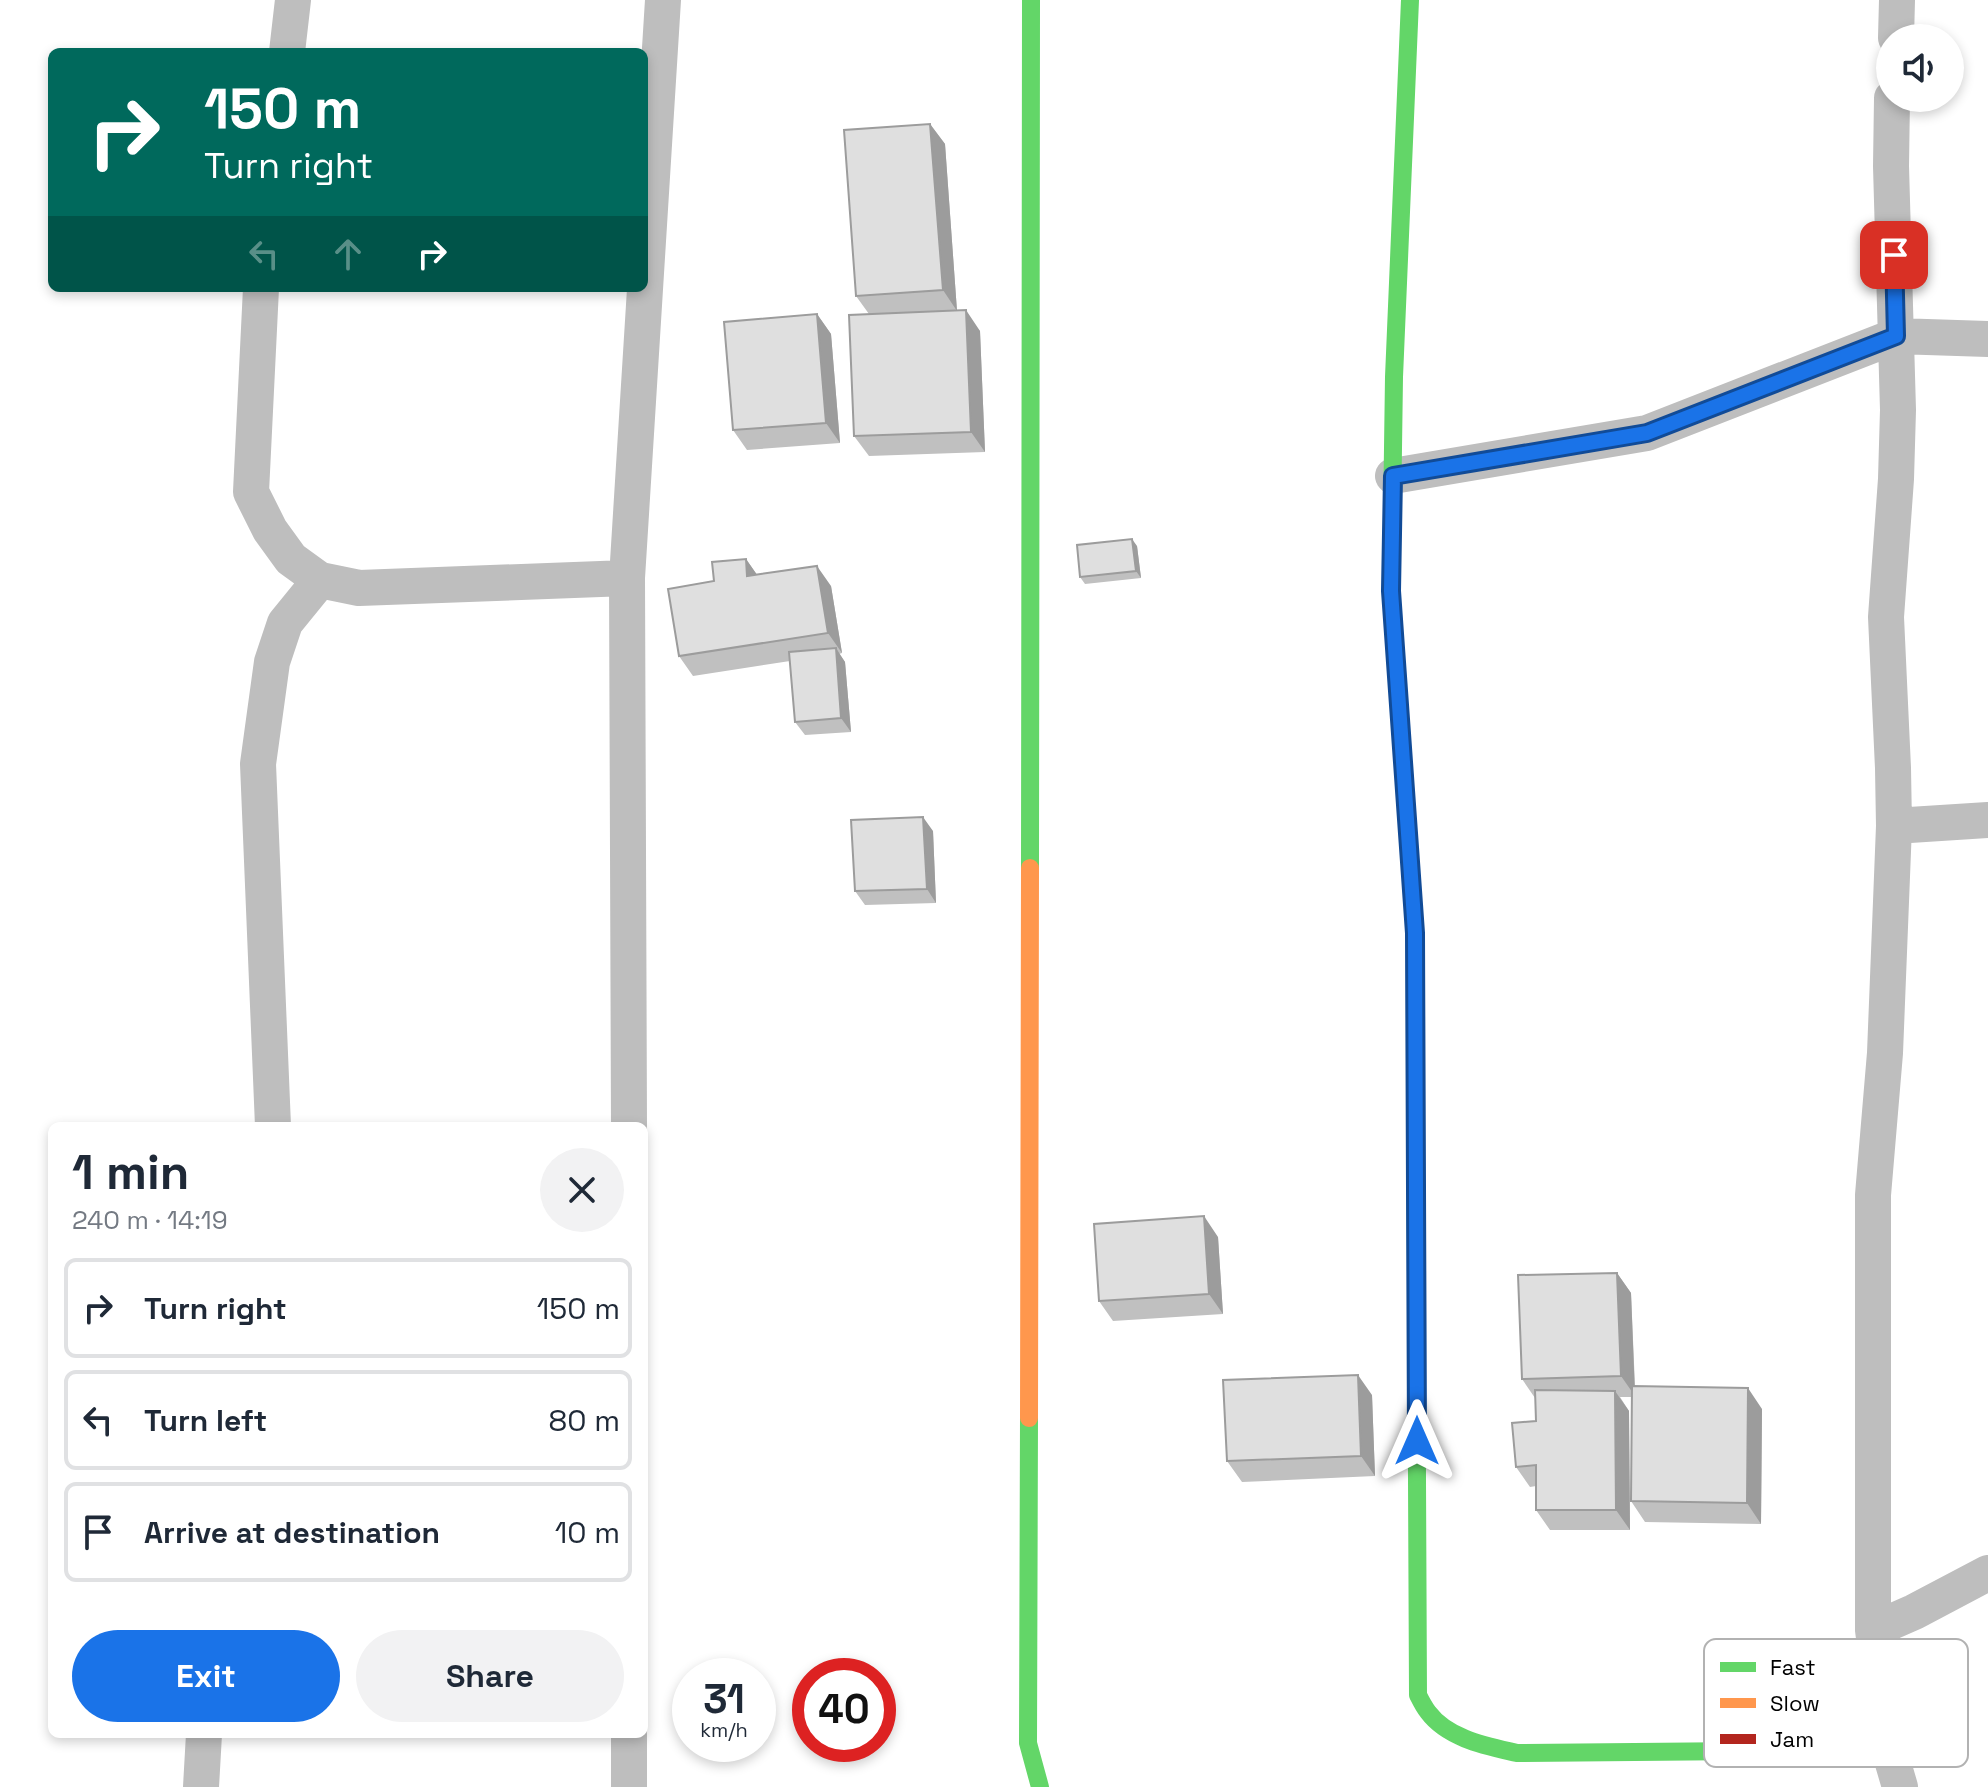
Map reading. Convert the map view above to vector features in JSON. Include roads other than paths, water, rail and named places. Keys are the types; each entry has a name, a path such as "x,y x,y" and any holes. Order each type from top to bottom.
{"street":[{"path":"287,48 293,0"},
{"path":"648,241 663,0"},
{"path":"1031,0 1028,1743 1040,1787"},
{"path":"1410,0 1401,181 1391,591 1415,933 1418,1695 1431,1718 1456,1734 1517,1753 1704,1751"},
{"path":"1896,24 1897,0"},
{"path":"1874,1639 1873,1195 1885,1053 1894,826 1886,617 1898,410 1892,112"},
{"path":"261,292 251,492 270,530 291,559 320,580 359,588 627,578"},
{"path":"629,1122 627,578 645,292"},
{"path":"1393,476 1647,433 1896,336 1988,339"},
{"path":"273,1122 258,764 272,662 285,623 320,580"},
{"path":"1894,826 1988,820"},
{"path":"1873,1630 1988,1573"},
{"path":"201,1787 204,1738"},
{"path":"629,1738 629,1787"},
{"path":"1894,1767 1900,1787"}]}
